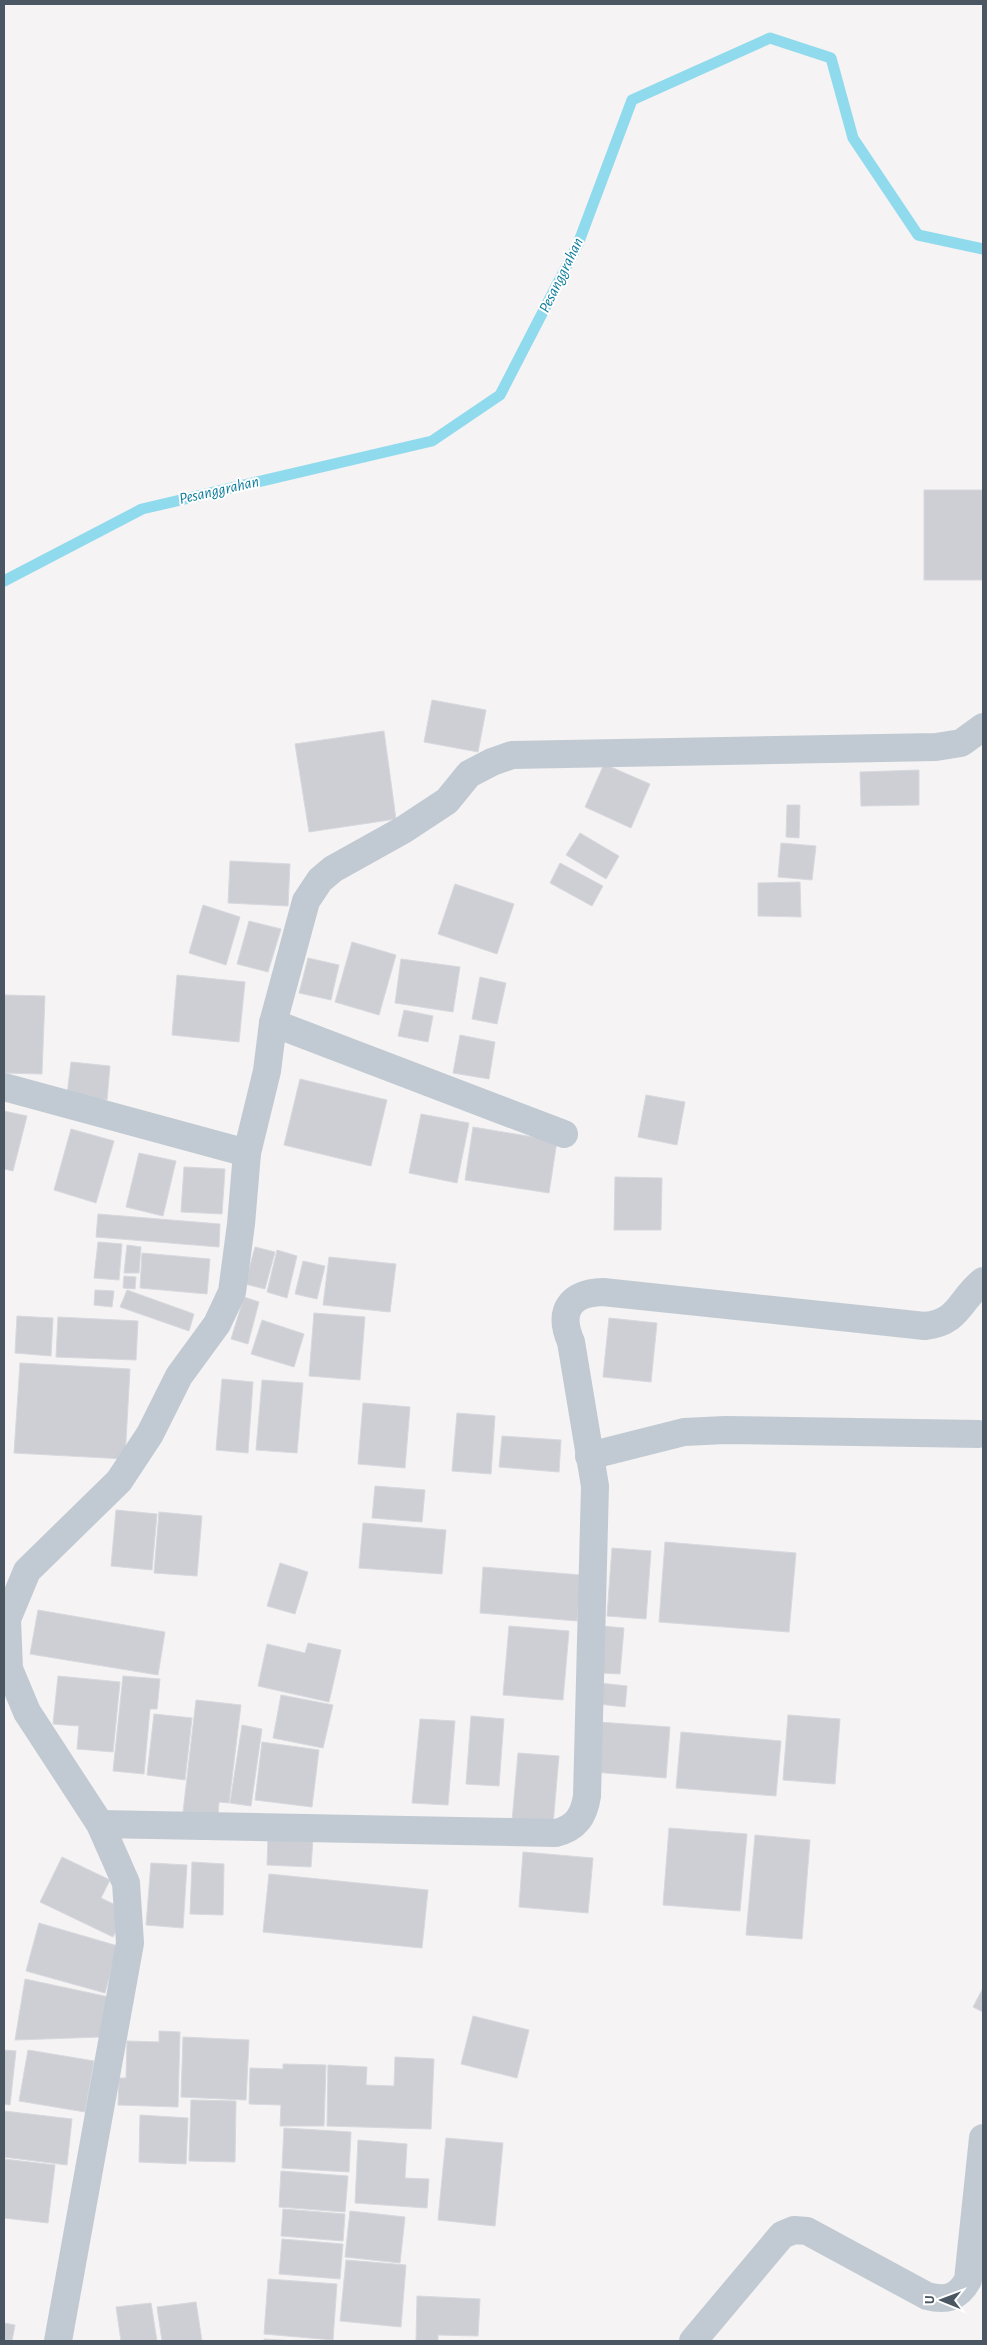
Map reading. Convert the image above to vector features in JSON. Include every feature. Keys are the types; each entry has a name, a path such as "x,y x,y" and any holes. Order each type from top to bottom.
{"street":[{"path":"58,2341 130,1943 126,1883 100,1824 27,1712 9,1669 8,1619 27,1572 119,1481 150,1434 179,1376 217,1324 232,1292 241,1224 247,1153 267,1071 273,1024 306,901 320,880 333,869 403,830 448,801 470,774 492,762 512,755 936,747 961,743 983,727"},
{"path":"273,1024 564,1134"},
{"path":"4,1087 247,1153"},
{"path":"100,1824 556,1833 568,1830 582,1815 587,1796 595,1486 594,1470 589,1456 571,1342 566,1322 570,1304 584,1294 603,1292 925,1326 940,1324 954,1315 983,1281"},
{"path":"589,1456 684,1432 725,1430 979,1434"},
{"path":"693,2341 782,2235 794,2230 807,2231 927,2296 938,2299 952,2296 962,2291 968,2280 983,2138"}],"building":[{"path":"924,490 983,490 983,580 924,580"},
{"path":"432,700 486,710 478,752 424,742"},
{"path":"384,731 396,819 309,832 295,744"},
{"path":"604,764 650,784 631,828 585,807"},
{"path":"919,770 919,805 861,806 860,772"},
{"path":"787,805 800,805 799,838 786,837"},
{"path":"580,833 619,856 606,879 566,855"},
{"path":"781,843 816,846 812,880 778,877"},
{"path":"230,861 290,864 288,906 228,903"},
{"path":"560,863 603,886 592,906 550,883"},
{"path":"800,882 801,917 758,916 758,883"},
{"path":"455,884 514,904 497,954 438,934"},
{"path":"203,905 240,917 226,965 189,953"},
{"path":"249,921 281,929 268,972 237,964"},
{"path":"352,942 396,955 379,1015 335,1002"},
{"path":"308,958 339,965 331,1000 299,993"},
{"path":"401,959 460,967 453,1012 395,1003"},
{"path":"177,975 245,982 239,1042 172,1035"},
{"path":"480,977 506,983 497,1024 472,1019"},
{"path":"4,995 45,996 42,1074 4,1073"},
{"path":"404,1010 433,1016 428,1042 398,1036"},
{"path":"460,1035 495,1042 489,1079 453,1073"},
{"path":"71,1062 110,1066 107,1100 67,1095"},
{"path":"300,1079 387,1100 371,1166 284,1145"},
{"path":"646,1095 685,1102 677,1145 638,1137"},
{"path":"4,1111 27,1116 13,1171 4,1169"},
{"path":"421,1114 469,1123 457,1183 409,1173"},
{"path":"473,1127 557,1141 549,1193 465,1180"},
{"path":"71,1129 114,1141 96,1203 54,1190"},
{"path":"139,1153 176,1161 163,1216 126,1207"},
{"path":"184,1167 225,1169 222,1214 181,1212"},
{"path":"615,1177 662,1178 661,1230 614,1230"},
{"path":"98,1214 220,1224 219,1247 96,1237"},
{"path":"98,1242 122,1244 119,1280 94,1278"},
{"path":"127,1245 141,1247 139,1273 124,1273"},
{"path":"255,1247 275,1252 265,1289 245,1284"},
{"path":"277,1250 297,1256 287,1298 267,1292"},
{"path":"142,1253 210,1259 207,1294 140,1288"},
{"path":"329,1257 396,1264 390,1312 323,1305"},
{"path":"303,1261 325,1266 317,1299 295,1294"},
{"path":"124,1276 136,1277 135,1289 123,1288"},
{"path":"95,1290 114,1291 112,1307 94,1305"},
{"path":"127,1290 194,1314 189,1331 120,1307"},
{"path":"244,1297 259,1302 248,1344 231,1339"},
{"path":"314,1313 365,1317 360,1380 309,1376"},
{"path":"17,1316 53,1318 51,1356 15,1353"},
{"path":"58,1317 138,1321 136,1360 56,1357"},
{"path":"609,1318 657,1323 651,1382 603,1377"},
{"path":"262,1320 304,1334 294,1367 251,1354"},
{"path":"20,1363 130,1369 125,1459 14,1453"},
{"path":"222,1379 253,1382 248,1453 216,1450"},
{"path":"262,1380 303,1383 297,1453 256,1450"},
{"path":"363,1403 410,1407 405,1468 358,1464"},
{"path":"457,1413 495,1416 491,1474 452,1471"},
{"path":"502,1436 561,1440 559,1472 499,1467"},
{"path":"375,1486 425,1490 422,1522 372,1518"},
{"path":"116,1510 157,1514 152,1570 111,1566"},
{"path":"159,1512 202,1516 197,1576 154,1573"},
{"path":"363,1523 446,1530 442,1574 359,1568"},
{"path":"665,1542 796,1553 789,1632 659,1622"},
{"path":"612,1548 651,1551 646,1619 607,1616"},
{"path":"280,1563 308,1572 295,1614 267,1606"},
{"path":"483,1567 581,1575 577,1621 480,1613"},
{"path":"38,1610 165,1632 158,1675 30,1654"},
{"path":"509,1626 569,1631 563,1700 503,1695"},
{"path":"603,1626 624,1628 620,1674 599,1673"},
{"path":"308,1643 341,1650 329,1702 258,1686 267,1644 305,1653"},
{"path":"58,1676 120,1682 113,1752 77,1749 79,1726 53,1724"},
{"path":"123,1676 160,1679 157,1709 150,1709 144,1774 113,1771"},
{"path":"600,1683 627,1686 625,1707 599,1704"},
{"path":"281,1695 333,1705 323,1748 273,1738"},
{"path":"196,1700 241,1705 229,1803 219,1802 218,1816 183,1812"},
{"path":"154,1714 192,1718 185,1780 147,1775"},
{"path":"788,1715 840,1719 835,1784 783,1780"},
{"path":"471,1716 504,1719 499,1786 466,1784"},
{"path":"420,1719 455,1721 448,1805 412,1803"},
{"path":"598,1722 670,1727 666,1778 594,1772"},
{"path":"242,1725 262,1729 251,1806 230,1803"},
{"path":"681,1732 781,1741 776,1796 676,1788"},
{"path":"262,1742 319,1750 312,1807 255,1800"},
{"path":"518,1753 559,1756 553,1825 512,1821"},
{"path":"669,1828 747,1834 740,1911 663,1905"},
{"path":"755,1835 810,1840 802,1939 746,1935"},
{"path":"268,1836 313,1839 311,1867 267,1865"},
{"path":"523,1852 593,1858 588,1913 519,1907"},
{"path":"62,1857 110,1880 101,1898 126,1910 113,1937 40,1902"},
{"path":"192,1862 224,1864 223,1915 190,1914"},
{"path":"151,1863 187,1865 183,1928 146,1925"},
{"path":"269,1874 428,1890 422,1948 263,1932"},
{"path":"39,1923 118,1946 105,1993 26,1971"},
{"path":"25,1979 109,1997 101,2037 15,2040"},
{"path":"983,1988 983,2012 973,2007"},
{"path":"473,2016 529,2030 517,2078 461,2064"},
{"path":"159,2031 180,2032 178,2107 118,2105 119,2078 126,2078 127,2041 159,2042"},
{"path":"183,2037 249,2040 246,2100 181,2097"},
{"path":"4,2050 16,2051 10,2105 4,2104"},
{"path":"28,2050 94,2061 85,2112 19,2101"},
{"path":"395,2057 434,2059 431,2129 327,2126 328,2065 367,2067 366,2085 394,2086"},
{"path":"283,2064 326,2065 324,2126 280,2126 281,2105 249,2104 250,2068 283,2069"},
{"path":"191,2100 236,2101 235,2162 189,2161"},
{"path":"4,2111 72,2119 67,2165 4,2157"},
{"path":"140,2115 188,2118 186,2164 139,2162"},
{"path":"284,2128 351,2132 349,2172 282,2168"},
{"path":"446,2138 503,2143 495,2226 438,2220"},
{"path":"358,2140 407,2144 405,2178 429,2179 427,2208 355,2203"},
{"path":"4,2159 55,2165 48,2223 4,2218"},
{"path":"281,2171 348,2176 345,2212 279,2207"},
{"path":"283,2209 345,2214 343,2241 281,2236"},
{"path":"350,2211 405,2217 400,2263 345,2257"},
{"path":"282,2239 343,2244 340,2279 279,2274"},
{"path":"346,2260 406,2265 401,2327 340,2321"},
{"path":"268,2279 337,2284 333,2340 264,2334"},
{"path":"417,2296 480,2299 478,2336 438,2335 438,2341 416,2341"},
{"path":"196,2302 202,2341 162,2341 157,2307"},
{"path":"151,2303 157,2341 121,2341 116,2307"},
{"path":"4,2323 15,2325 12,2341 4,2341"},
{"path":"264,2339 295,2341 264,2341"}],"waterway":[{"name":"Pesanggrahan","path":"4,581 142,509 432,441 500,395 578,244 632,100 770,38 831,58 853,138 918,235 983,249"}]}
